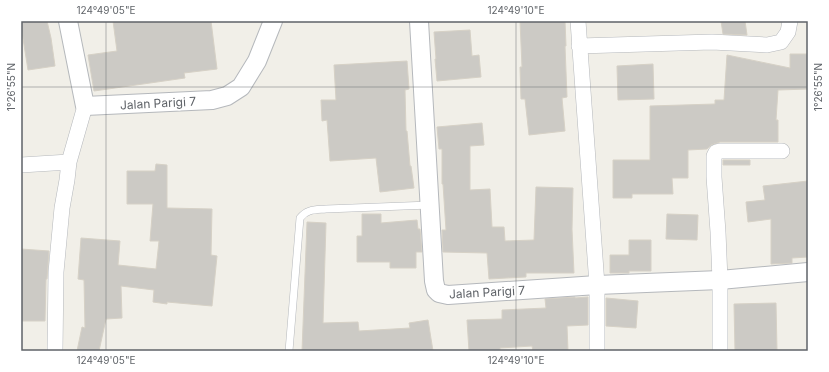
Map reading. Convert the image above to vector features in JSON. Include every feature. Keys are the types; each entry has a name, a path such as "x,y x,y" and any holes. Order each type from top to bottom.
{"street":[{"path":"54,351 56,272 62,208 68,180 69,162 85,106 68,21"},
{"name":"Jalan Parigi 7","path":"85,106 212,100 227,96 241,87 257,61 273,21"},
{"name":"Jalan Parigi 7","path":"419,21 434,281 436,290 439,293 448,295 597,285 720,280 808,272"},
{"path":"578,21 597,285 597,351"},
{"path":"579,46 712,42 767,45 781,42 788,32 790,21"},
{"path":"720,351 720,280 714,156 716,152 720,151 782,151"},
{"path":"21,165 69,162"}],"lane":[{"path":"289,351 300,218 304,213 326,209 430,205"}],"building":[{"path":"21,21 47,21 55,66 28,70"},
{"path":"113,21 211,21 217,69 184,73 185,78 94,91 88,55 117,51"},
{"path":"520,21 565,21 567,97 562,98 565,131 529,135 525,99 521,99 520,67 522,67"},
{"path":"721,21 745,21 747,35 723,34"},
{"path":"470,30 472,56 479,55 481,77 437,81 434,32"},
{"path":"790,54 808,54 808,89 778,90 776,120 778,120 778,142 720,142 711,145 707,149 688,150 688,178 672,178 673,194 632,194 632,198 613,198 613,160 650,160 650,106 715,104 715,100 724,100 727,55 790,68"},
{"path":"407,61 409,89 405,90 406,131 414,188 380,192 376,158 330,161 327,120 322,121 321,100 336,100 334,65"},
{"path":"653,64 654,99 618,100 617,66"},
{"path":"482,123 484,145 470,146 470,190 490,189 492,227 504,227 505,241 534,240 536,187 573,188 572,229 574,273 526,273 526,277 489,279 487,253 443,252 442,230 446,230 442,184 442,149 439,149 437,127"},
{"path":"723,160 750,160 750,165 723,165"},
{"path":"156,164 167,165 167,208 212,209 211,255 217,256 212,306 153,302 154,290 121,286 122,318 106,319 99,351 77,351 82,327 85,328 84,280 78,279 81,238 120,241 118,265 156,269 159,241 150,241 153,204 127,204 127,171 155,171"},
{"path":"808,181 808,257 792,258 792,263 771,264 771,219 748,222 746,202 765,200 763,186"},
{"path":"362,214 381,214 381,223 417,220 418,229 420,229 422,252 416,252 416,268 390,268 390,262 357,262 357,236 362,236"},
{"path":"667,214 698,215 697,240 666,239"},
{"path":"307,222 326,223 323,323 358,322 359,331 410,328 409,323 428,320 433,351 302,351"},
{"path":"629,240 651,240 651,271 610,273 610,255 629,255"},
{"path":"21,249 49,251 46,279 45,321 21,321"},
{"path":"588,297 588,325 567,326 568,351 533,351 532,346 500,348 500,351 469,351 467,320 502,319 502,310 546,308 545,299"},
{"path":"606,298 638,301 636,328 606,326"},
{"path":"776,303 777,351 735,351 734,304"}]}
